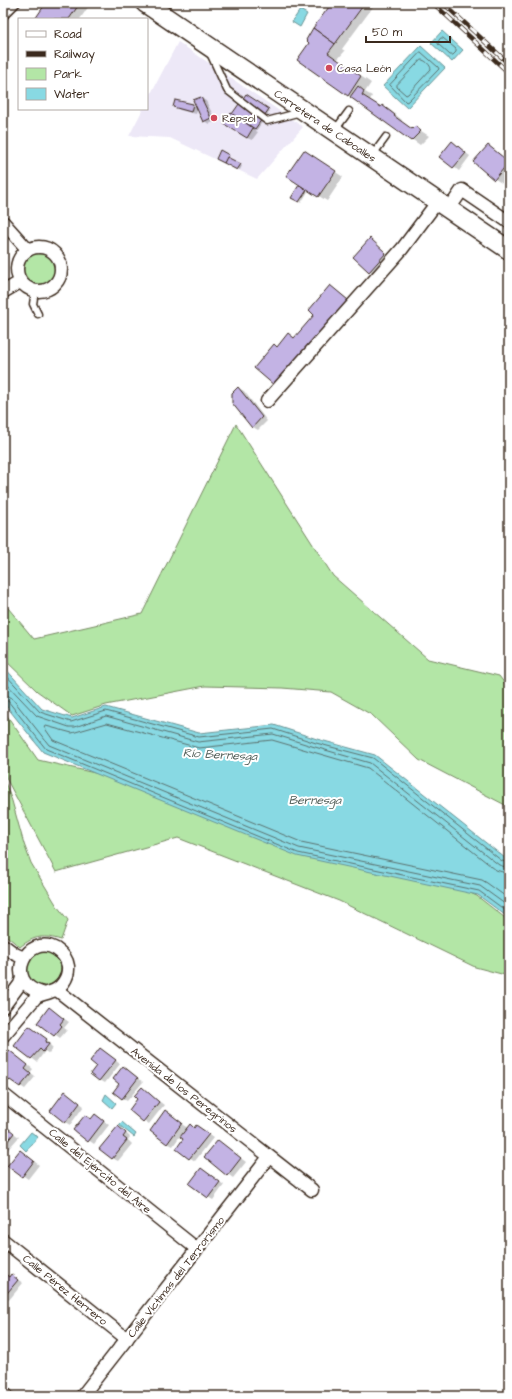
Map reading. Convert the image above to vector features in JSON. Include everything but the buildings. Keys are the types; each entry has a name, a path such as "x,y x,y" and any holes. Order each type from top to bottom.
{"main road":[{"name":"Carretera de Caboalles","path":"145,3 508,250"}],"street":[{"path":"267,401 402,249 443,205 462,190 509,222"},
{"path":"3,222 28,250"},
{"path":"35,247 50,249 57,254 61,261 62,269 60,277 56,284 50,289 35,291 27,288 20,282 17,273 17,264 21,256 28,250 35,247"},
{"path":"3,292 20,282"},
{"path":"3,945 15,954 24,958"},
{"path":"3,1007 20,984 24,958 29,951 37,947 45,946 54,948 61,952 66,960 68,968 67,976 63,984 57,990 50,993 34,991 22,978"},
{"name":"Avenida de los Peregrinos","path":"57,990 312,1190"},
{"path":"3,1036 31,1002 42,993"},
{"name":"Calle del Ejército del Aire","path":"3,1094 197,1249"},
{"name":"Calle Víctimas del Terrorismo","path":"82,1396 269,1157"},
{"name":"Calle Pérez Herrero","path":"3,1240 127,1339"},
{"path":"3,1392 7,1396"}],"lane":[{"path":"3,17 17,3"},
{"path":"206,45 227,90 267,122 305,112"},
{"path":"334,131 349,111"},
{"path":"371,157 386,137"},
{"path":"35,291 33,304 38,314"}],"shaded area":[{"name":"Repsol","path":"178,42 303,127 257,179 170,138 129,136 142,110 148,110 148,99"}],"green space":[{"path":"36,252 42,252 46,253 53,259 56,269 55,276 49,283 42,286 36,286 32,285 25,279 22,272 22,266 23,262 29,255"},
{"path":"236,424 333,576 428,659 499,676 509,689 509,807 419,760 372,715 331,692 282,688 205,686 106,705 72,716 37,691 3,658 3,602 34,639 142,614"},
{"path":"3,710 38,760 313,823 477,896 509,921 509,976 475,967 339,901 178,838 56,872 7,780 3,763"},
{"path":"3,777 31,863 57,906 68,920 61,940 50,937 40,937 30,940 20,947 3,933"},
{"path":"47,952 56,957 60,962 60,976 56,981 51,985 41,986 37,985 28,976 27,966 28,962 37,953"}],"water":[{"path":"300,10 307,14 300,27 292,22"},
{"path":"442,31 463,50 452,62 431,43"},
{"path":"421,46 445,68 407,108 383,86"},
{"name":"Bernesga","path":"3,666 42,709 72,718 106,707 199,733 274,725 375,755 505,858 509,859 509,918 478,895 297,856 43,752 3,702"},
{"path":"106,1094 116,1103 112,1108 103,1100"},
{"path":"122,1122 136,1134 134,1137 119,1125"},
{"path":"31,1132 38,1137 26,1151 20,1145"}],"railway":[{"path":"433,3 509,73"},
{"path":"443,3 509,64"}],"place":[{"name":"Casa León","path":"329,68"},
{"name":"Repsol","path":"214,118"}],"water label":[{"name":"Río Bernesga","path":"220,755"}]}
